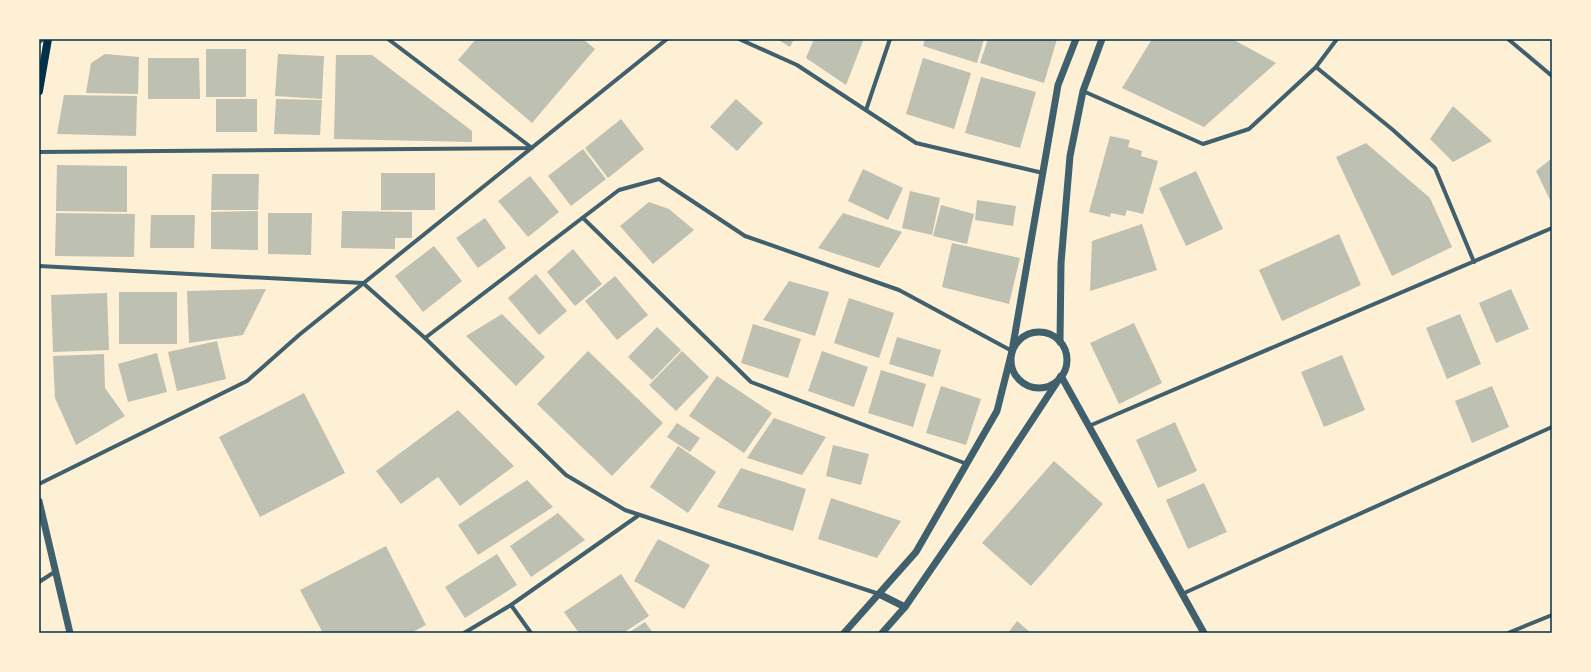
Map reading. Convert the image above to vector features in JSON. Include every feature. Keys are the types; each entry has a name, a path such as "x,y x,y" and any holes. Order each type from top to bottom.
{"main road":[{"path":"39,91 48,39"}],"street":[{"path":"388,39 532,148"},
{"path":"39,484 246,381 299,335 363,283 667,39"},
{"path":"739,39 797,65 916,143 1043,173"},
{"path":"866,110 890,39"},
{"path":"1061,376 1055,383 1048,387 1030,387 1022,383 1016,377 1010,360 1058,84 1076,39"},
{"path":"1060,342 1061,263 1070,156 1083,91 1102,39"},
{"path":"1083,91 1203,144 1249,129 1316,66 1337,39"},
{"path":"1508,39 1552,76"},
{"path":"1316,66 1393,130 1435,168 1474,262"},
{"path":"39,152 532,148"},
{"path":"425,338 619,190 659,179 745,236 900,290 1012,351"},
{"path":"583,218 751,382 967,465"},
{"path":"1089,426 1552,228"},
{"path":"39,266 363,283 425,338 566,475 625,510 879,594 905,607"},
{"path":"844,633 916,552 997,411 1015,344 1020,339 1033,333 1048,334 1060,342 1065,350 1067,359 1061,376 996,475 905,607 882,633"},
{"path":"1061,376 1204,633"},
{"path":"1182,594 1552,427"},
{"path":"39,501 70,633"},
{"path":"464,633 511,605 639,515"},
{"path":"39,582 56,571"},
{"path":"511,605 531,633"},
{"path":"1508,633 1552,615"}],"building":[{"path":"476,39 583,39 595,49 532,123 458,60"},
{"path":"777,39 794,39 790,47"},
{"path":"814,39 859,39 863,41 846,85 806,58"},
{"path":"925,39 984,39 977,63 923,46"},
{"path":"988,39 1057,39 1044,83 980,63"},
{"path":"1152,39 1232,39 1276,63 1204,127 1122,88"},
{"path":"206,49 246,49 246,97 206,97"},
{"path":"105,54 139,57 138,94 86,93 91,63"},
{"path":"278,54 324,56 322,99 275,96"},
{"path":"336,55 372,55 472,131 472,142 334,139"},
{"path":"148,58 199,58 200,99 148,99"},
{"path":"923,58 971,73 954,129 906,114"},
{"path":"981,77 1036,92 1020,148 965,133"},
{"path":"64,95 137,96 136,136 57,134"},
{"path":"216,99 257,99 257,132 216,132"},
{"path":"276,99 322,100 320,135 274,134"},
{"path":"736,99 763,123 737,151 710,127"},
{"path":"1453,106 1492,141 1453,162 1430,139"},
{"path":"621,119 644,149 608,178 585,148"},
{"path":"1110,136 1130,140 1128,147 1142,151 1141,156 1158,161 1143,214 1127,210 1125,216 1111,213 1110,217 1089,212"},
{"path":"1366,143 1430,198 1452,247 1392,276 1336,157"},
{"path":"583,149 606,179 571,206 548,176"},
{"path":"1552,158 1552,204 1536,171"},
{"path":"57,165 127,166 127,212 56,211"},
{"path":"863,169 903,188 888,220 848,201"},
{"path":"1196,171 1223,229 1186,246 1159,188"},
{"path":"381,173 435,173 435,210 381,210"},
{"path":"212,174 259,174 258,210 211,210"},
{"path":"530,176 559,212 528,237 498,201"},
{"path":"910,191 940,198 932,235 902,228"},
{"path":"977,200 1016,206 1013,226 975,220"},
{"path":"649,202 669,209 694,230 653,264 620,226"},
{"path":"941,205 974,214 967,244 933,236"},
{"path":"258,211 258,250 211,249 211,212"},
{"path":"342,211 412,212 412,238 395,238 395,249 341,248"},
{"path":"56,213 135,214 134,257 55,256"},
{"path":"268,213 312,213 311,255 268,254"},
{"path":"843,213 902,232 879,268 818,248"},
{"path":"151,215 195,215 194,248 150,248"},
{"path":"485,218 506,248 478,268 456,238"},
{"path":"1142,224 1157,270 1090,291 1092,241"},
{"path":"1339,234 1361,285 1282,321 1259,270"},
{"path":"952,243 1020,258 1009,304 942,287"},
{"path":"434,246 462,281 423,312 395,276"},
{"path":"573,249 602,284 575,306 547,272"},
{"path":"536,274 567,311 539,335 508,298"},
{"path":"615,276 648,315 617,340 585,301"},
{"path":"789,281 829,292 815,336 763,320"},
{"path":"266,289 243,335 189,343 187,291"},
{"path":"1511,289 1529,329 1496,343 1479,303"},
{"path":"119,292 177,292 177,344 119,344"},
{"path":"107,293 109,350 53,352 51,295"},
{"path":"849,298 894,313 879,358 834,343"},
{"path":"502,314 545,357 516,386 466,336"},
{"path":"1460,314 1481,364 1447,379 1426,328"},
{"path":"1134,323 1162,383 1119,404 1090,343"},
{"path":"753,324 801,339 788,378 741,363"},
{"path":"657,327 681,350 652,380 628,357"},
{"path":"897,337 941,350 933,377 889,364"},
{"path":"217,341 226,379 177,391 168,352"},
{"path":"588,351 663,423 612,476 537,404"},
{"path":"682,351 709,377 676,411 649,385"},
{"path":"822,351 868,367 854,407 808,391"},
{"path":"157,353 167,392 128,402 118,364"},
{"path":"104,354 105,388 125,416 76,445 55,398 53,356"},
{"path":"1342,355 1365,410 1324,427 1301,372"},
{"path":"881,370 926,384 913,427 868,413"},
{"path":"717,376 772,413 744,453 689,416"},
{"path":"941,386 981,399 966,445 926,433"},
{"path":"1492,386 1509,427 1472,443 1455,401"},
{"path":"304,393 345,473 260,517 219,437"},
{"path":"458,410 514,466 460,506 438,477 401,504 376,471"},
{"path":"774,418 826,437 802,475 747,458"},
{"path":"1175,422 1197,471 1158,488 1136,440"},
{"path":"677,423 700,438 690,452 667,437"},
{"path":"833,445 869,454 861,485 826,476"},
{"path":"678,446 716,472 688,513 650,487"},
{"path":"1054,461 1103,504 1031,586 982,543"},
{"path":"741,468 806,489 793,531 717,507"},
{"path":"527,480 553,507 478,555 458,525"},
{"path":"1204,483 1227,532 1188,549 1166,500"},
{"path":"831,498 901,521 877,558 818,539"},
{"path":"558,513 585,540 531,577 510,546"},
{"path":"658,539 710,565 684,609 634,581"},
{"path":"386,546 426,625 411,633 323,633 300,590"},
{"path":"497,554 517,585 465,618 445,587"},
{"path":"621,574 649,616 623,633 579,633 564,612"},
{"path":"1017,621 1031,633 1008,633"},
{"path":"645,622 653,633 628,633"}]}
